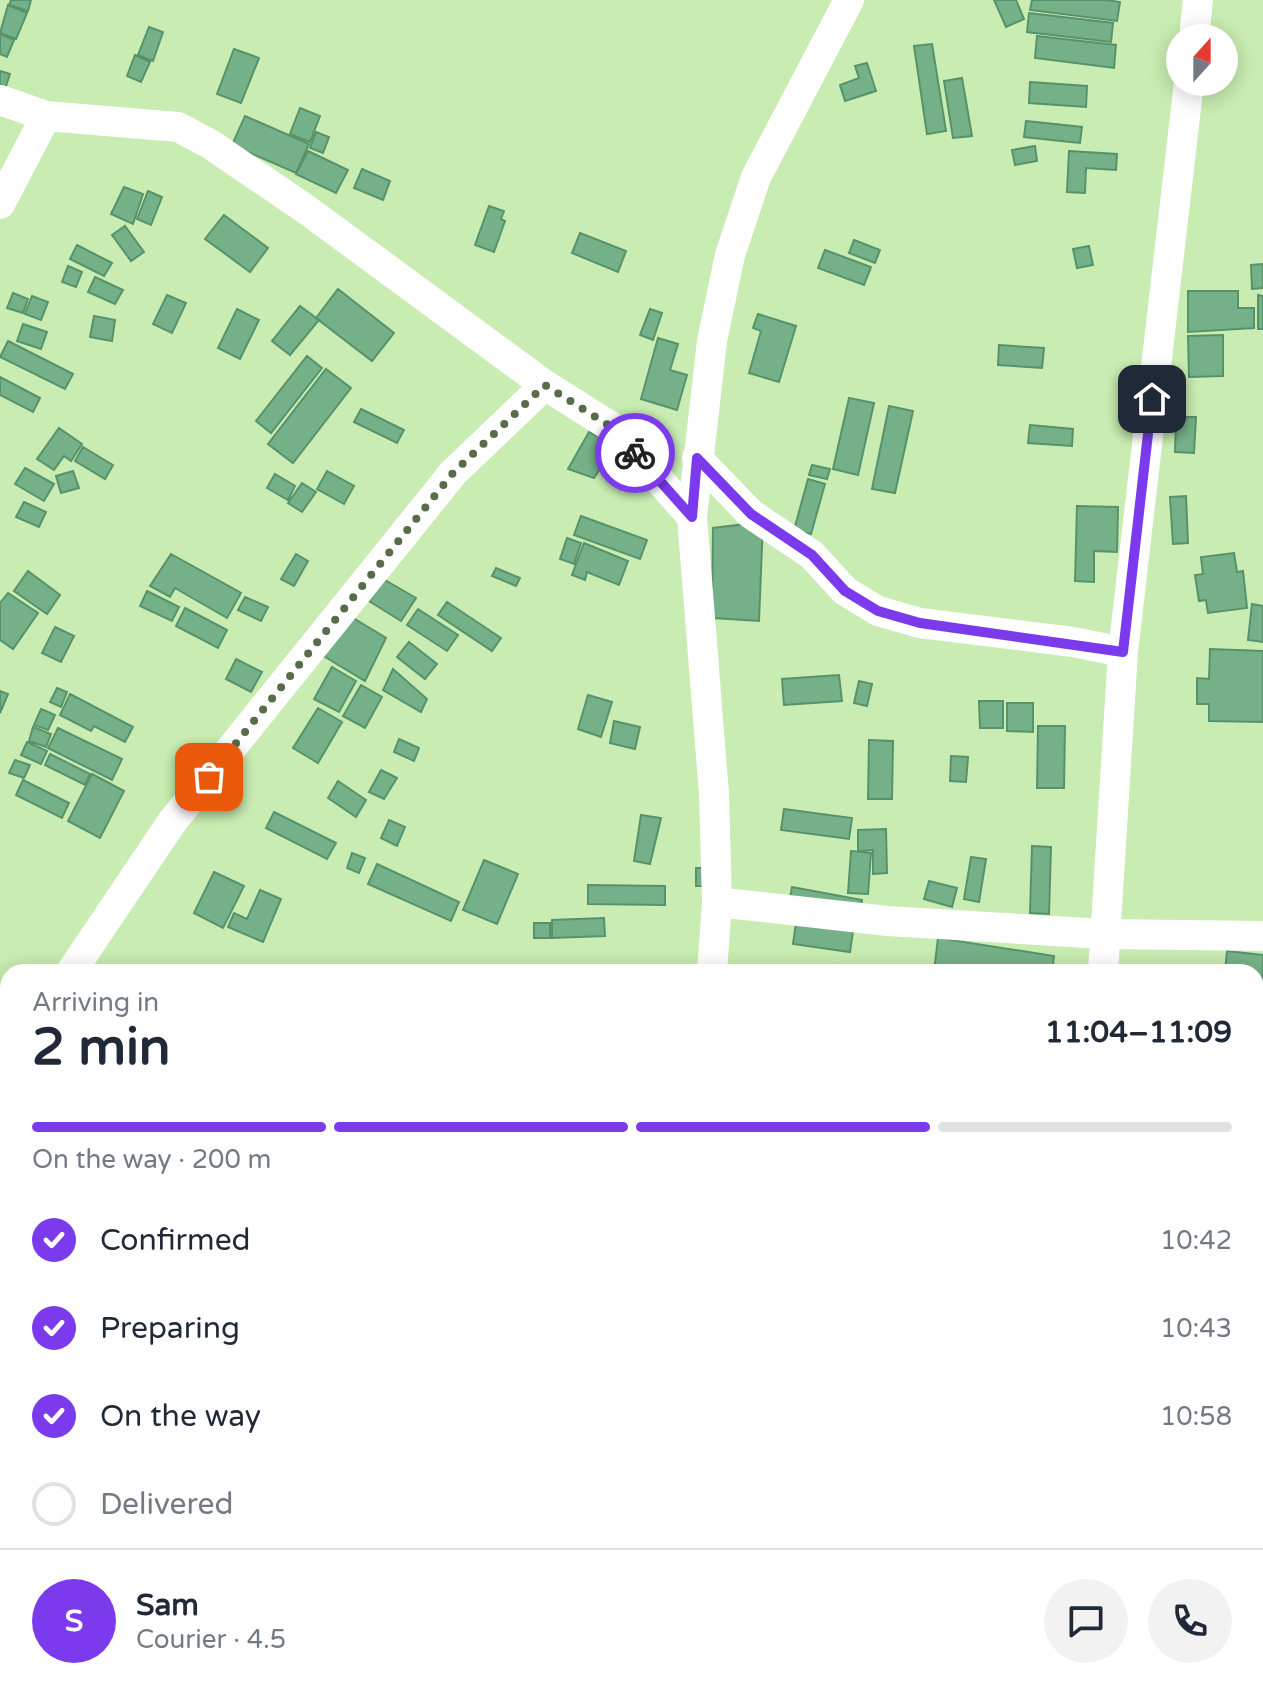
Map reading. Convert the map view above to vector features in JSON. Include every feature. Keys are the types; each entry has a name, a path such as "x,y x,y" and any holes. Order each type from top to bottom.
{"street":[{"path":"713,964 717,902 714,794 692,517 712,341 730,255 756,177 849,0"},
{"path":"1195,24 1198,0"},
{"path":"1103,964 1123,652 1187,96"},
{"path":"0,100 46,116 178,127 210,144 307,210 545,385 613,428 692,517"},
{"path":"0,204 46,116"},
{"path":"76,964 172,822 453,473 545,385"},
{"path":"697,458 751,514 812,555 845,591 878,611 920,623 1123,652"},
{"path":"717,902 887,921 1104,934 1263,936"}],"building":[{"path":"11,0 31,0 28,11 9,5"},
{"path":"994,0 1016,0 1024,19 1006,27"},
{"path":"1032,0 1120,2 1117,21 1030,10"},
{"path":"8,5 27,13 16,39 0,33"},
{"path":"1029,13 1113,23 1111,42 1027,32"},
{"path":"149,27 163,32 153,61 138,55"},
{"path":"0,34 14,40 7,57 0,54"},
{"path":"1037,36 1116,45 1114,68 1035,58"},
{"path":"932,44 946,131 927,134 914,46"},
{"path":"234,49 259,58 241,103 217,94"},
{"path":"135,55 150,62 141,82 127,76"},
{"path":"867,63 876,91 845,101 840,85 859,78 855,66"},
{"path":"0,71 10,74 3,95 0,93"},
{"path":"962,78 972,136 953,138 944,81"},
{"path":"1030,82 1087,86 1086,107 1029,103"},
{"path":"300,108 320,116 310,142 290,134"},
{"path":"245,116 309,144 296,173 232,145"},
{"path":"1026,121 1082,127 1080,143 1024,137"},
{"path":"316,132 329,137 323,153 310,148"},
{"path":"1035,146 1037,161 1015,165 1012,150"},
{"path":"308,151 348,170 336,193 296,174"},
{"path":"1069,151 1117,154 1116,170 1086,168 1085,193 1067,192"},
{"path":"362,169 390,181 383,200 354,188"},
{"path":"124,187 143,194 133,224 111,214"},
{"path":"148,191 162,197 151,225 137,219"},
{"path":"489,206 504,211 501,219 505,221 494,252 475,245"},
{"path":"224,215 268,248 250,272 205,239"},
{"path":"125,226 144,252 131,261 112,235"},
{"path":"580,233 626,251 618,272 572,253"},
{"path":"854,240 880,250 875,263 849,253"},
{"path":"77,245 112,263 104,276 70,259"},
{"path":"1089,246 1093,265 1077,268 1073,249"},
{"path":"825,250 871,267 864,285 818,268"},
{"path":"1263,264 1263,288 1252,289 1251,265"},
{"path":"68,266 82,272 76,287 62,282"},
{"path":"95,277 123,290 115,304 88,292"},
{"path":"338,289 394,333 372,361 316,318"},
{"path":"1188,291 1238,291 1238,308 1254,308 1254,328 1188,332"},
{"path":"13,293 28,299 23,313 7,308"},
{"path":"167,295 186,303 172,333 153,324"},
{"path":"1258,295 1263,296 1263,329 1258,329"},
{"path":"32,296 48,302 41,320 25,314"},
{"path":"300,306 319,320 290,355 272,341"},
{"path":"237,309 259,320 240,359 218,348"},
{"path":"650,309 662,313 653,340 640,335"},
{"path":"758,314 796,326 779,382 749,373 761,331 753,328"},
{"path":"94,316 115,320 112,341 90,337"},
{"path":"23,324 47,332 41,349 17,341"},
{"path":"1223,335 1223,376 1189,377 1188,336"},
{"path":"658,338 678,344 670,370 687,375 677,410 641,399"},
{"path":"8,341 73,374 65,389 0,357"},
{"path":"999,345 1044,348 1042,368 998,365"},
{"path":"307,356 322,368 271,433 256,421"},
{"path":"326,369 351,388 293,463 268,444"},
{"path":"0,377 40,398 33,412 0,395"},
{"path":"849,398 874,403 858,475 833,469"},
{"path":"889,406 913,411 895,493 872,489"},
{"path":"361,409 404,430 397,443 354,422"},
{"path":"1176,417 1196,417 1194,453 1175,452"},
{"path":"1030,425 1073,429 1072,446 1028,443"},
{"path":"59,428 82,444 71,461 64,456 54,470 37,459"},
{"path":"589,432 616,444 594,478 568,469"},
{"path":"83,447 113,465 105,479 75,461"},
{"path":"812,465 830,469 827,479 809,475"},
{"path":"25,468 54,484 44,501 15,484"},
{"path":"73,471 79,488 61,493 56,476"},
{"path":"327,471 354,486 344,504 317,489"},
{"path":"275,474 295,486 288,500 267,488"},
{"path":"808,479 825,484 811,534 794,530"},
{"path":"302,483 316,492 302,512 288,503"},
{"path":"1186,496 1188,543 1173,544 1170,497"},
{"path":"24,502 46,512 39,527 16,517"},
{"path":"1077,506 1118,507 1117,552 1094,551 1094,582 1075,581"},
{"path":"581,516 647,540 640,559 574,535"},
{"path":"763,522 759,621 712,618 713,528"},
{"path":"567,538 581,543 574,564 560,559"},
{"path":"584,543 628,561 619,585 587,572 585,580 572,575"},
{"path":"1234,553 1237,572 1243,571 1247,608 1208,613 1206,600 1199,601 1195,575 1203,574 1201,557"},
{"path":"171,554 241,593 227,618 175,588 170,597 150,586"},
{"path":"296,554 308,561 294,586 281,579"},
{"path":"496,568 520,578 516,586 492,576"},
{"path":"28,571 60,595 47,614 14,591"},
{"path":"385,580 416,598 401,621 369,601"},
{"path":"147,591 179,607 172,621 140,606"},
{"path":"8,593 38,613 13,649 0,640 0,603"},
{"path":"245,597 268,607 261,621 238,610"},
{"path":"447,602 501,638 492,651 438,615"},
{"path":"1252,604 1263,606 1263,642 1248,640"},
{"path":"185,608 227,630 218,648 176,626"},
{"path":"418,609 458,635 447,651 407,625"},
{"path":"345,613 386,638 365,681 317,652"},
{"path":"55,627 74,636 61,662 42,653"},
{"path":"409,642 437,664 425,679 397,657"},
{"path":"1210,649 1263,651 1263,722 1209,721 1209,704 1197,704 1197,678 1209,679"},
{"path":"236,659 262,672 251,692 226,679"},
{"path":"332,667 356,681 339,712 314,699"},
{"path":"393,669 427,699 421,712 383,690"},
{"path":"839,675 842,701 784,705 782,679"},
{"path":"859,681 872,684 867,706 854,703"},
{"path":"361,685 382,697 365,728 343,716"},
{"path":"57,688 67,692 61,707 50,702"},
{"path":"0,691 8,694 0,713"},
{"path":"70,694 133,727 125,742 94,726 91,731 60,715"},
{"path":"588,695 612,702 601,737 578,729"},
{"path":"979,701 1003,701 1003,728 980,728"},
{"path":"1007,703 1033,703 1033,732 1007,731"},
{"path":"318,708 342,722 318,763 293,748"},
{"path":"41,709 55,715 48,730 34,725"},
{"path":"614,721 640,727 635,749 610,743"},
{"path":"1038,726 1065,726 1064,788 1037,788"},
{"path":"33,727 51,734 46,747 29,741"},
{"path":"58,728 122,759 112,780 48,748"},
{"path":"399,739 419,748 414,761 394,752"},
{"path":"869,740 893,741 892,799 868,799"},
{"path":"27,742 47,751 41,764 21,755"},
{"path":"50,754 90,774 85,785 45,765"},
{"path":"951,756 968,757 966,782 950,781"},
{"path":"15,760 30,765 24,778 9,773"},
{"path":"381,770 397,778 384,799 369,792"},
{"path":"92,774 124,791 100,838 68,821"},
{"path":"23,780 69,803 62,818 16,795"},
{"path":"338,781 366,800 356,817 328,798"},
{"path":"784,809 852,818 849,839 781,830"},
{"path":"274,812 336,843 327,859 266,828"},
{"path":"641,815 661,818 650,864 634,861"},
{"path":"389,820 405,827 397,846 381,838"},
{"path":"886,829 887,873 873,874 873,850 858,851 858,830"},
{"path":"1032,846 1051,847 1049,914 1030,913"},
{"path":"851,851 871,853 868,894 848,893"},
{"path":"352,853 365,858 359,873 347,868"},
{"path":"971,857 986,859 979,902 964,899"},
{"path":"484,860 518,874 497,924 463,910"},
{"path":"377,864 459,902 451,921 368,884"},
{"path":"696,868 707,868 707,886 696,886"},
{"path":"214,872 244,886 223,928 194,913"},
{"path":"929,881 957,888 952,907 924,899"},
{"path":"588,885 665,886 665,905 588,904"},
{"path":"792,887 862,900 859,917 789,904"},
{"path":"260,890 281,899 263,942 228,927 234,913 247,919"},
{"path":"604,918 605,936 552,938 552,920"},
{"path":"534,923 550,923 550,938 534,938"},
{"path":"796,923 853,931 850,952 793,944"},
{"path":"938,938 1054,956 1053,964 935,964"},
{"path":"1227,951 1263,955 1263,964 1226,964"}],"way so far":[{"path":"209,777 453,473 545,385 613,428 635,453"}],"route":[{"path":"635,453 692,517 697,458 751,514 812,555 845,591 878,611 920,623 1073,642 1123,652 1152,399"}]}
